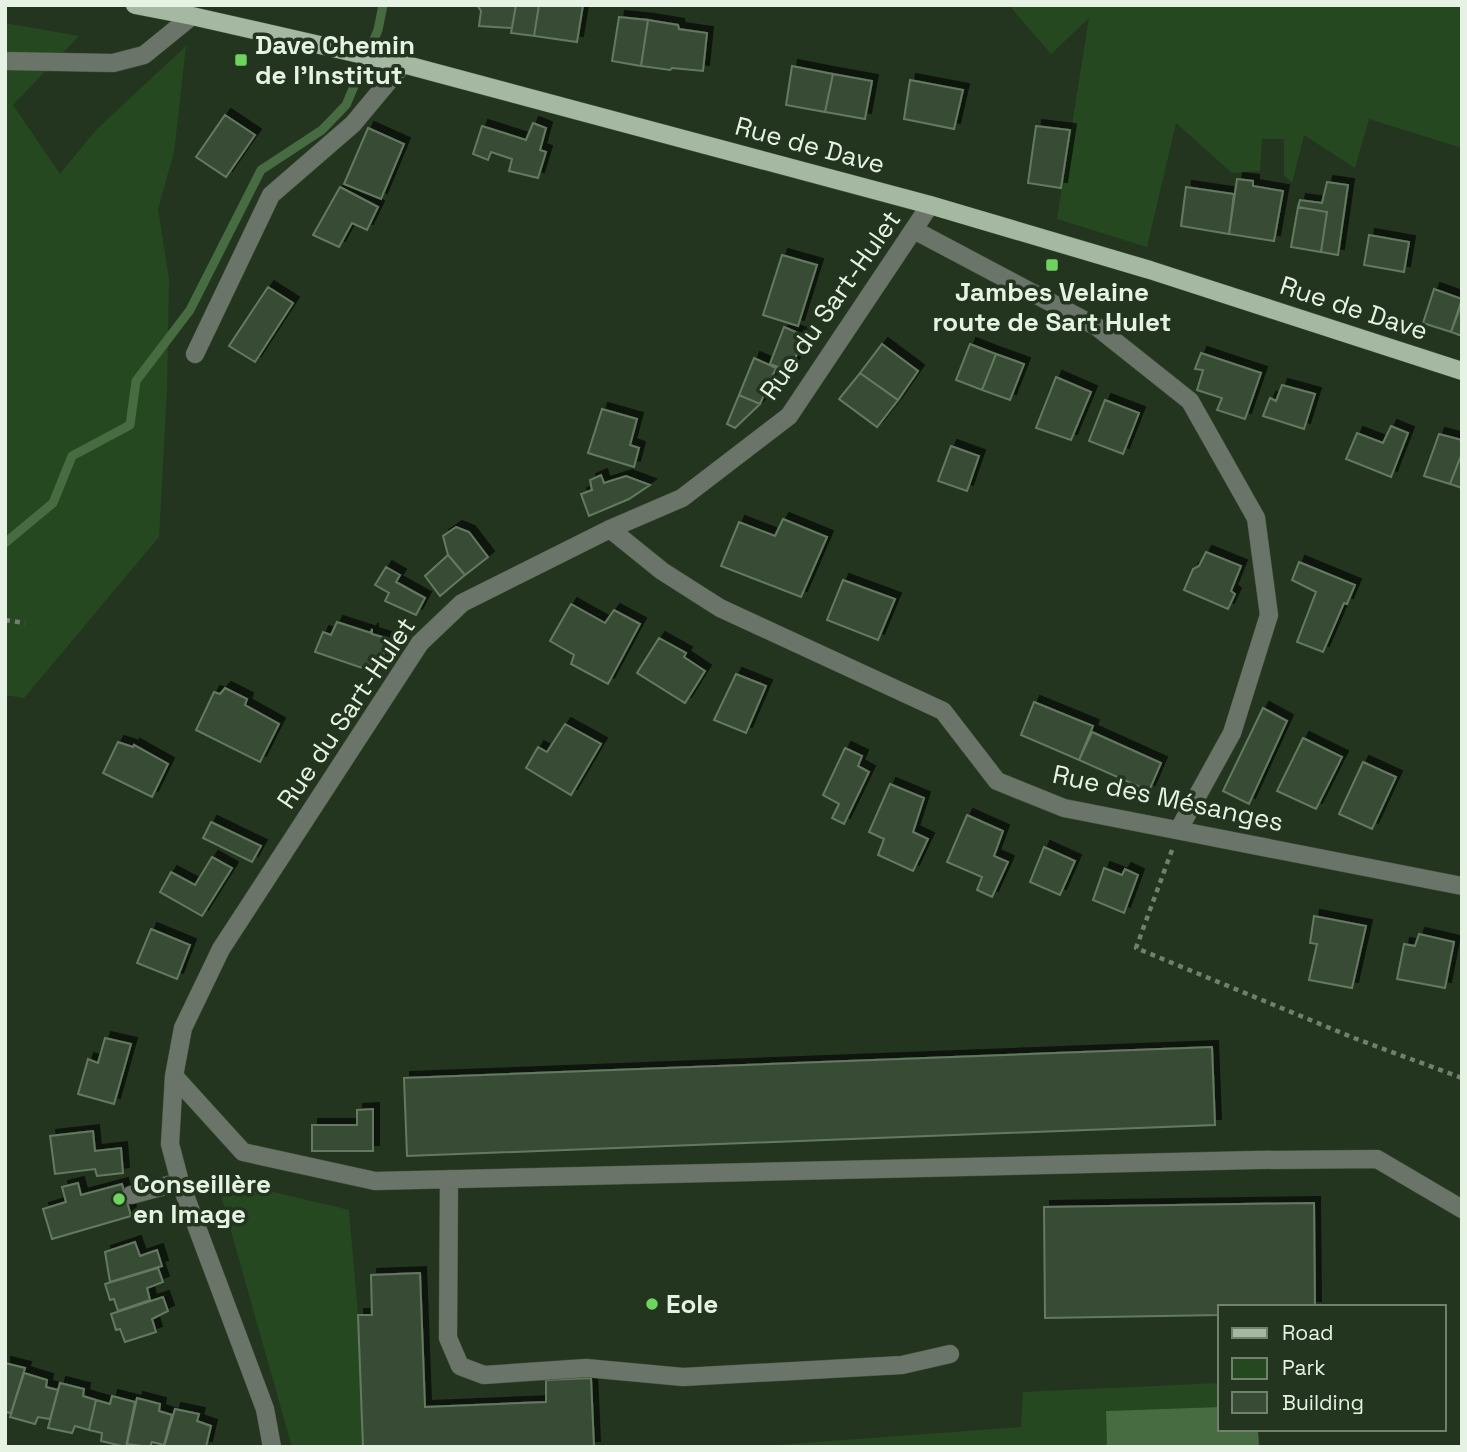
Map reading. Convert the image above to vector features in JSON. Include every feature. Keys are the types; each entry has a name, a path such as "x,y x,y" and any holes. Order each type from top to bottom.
{"main road":[{"name":"Rue de Dave","path":"135,5 403,64 930,205 1150,270 1462,370"}],"street":[{"path":"5,61 113,63 144,55 192,16"},
{"path":"195,354 271,195 353,124 403,64"},
{"name":"Rue du Sart-Hulet","path":"272,1447 265,1409 180,1182 170,1144 174,1076 183,1028 221,949 420,643 462,603 610,529 682,498 789,416 930,205"},
{"path":"914,230 1097,327 1190,401 1256,518 1269,615 1232,733 1179,829"},
{"name":"Rue des Mésanges","path":"610,529 662,571 720,608 943,711 997,781 1064,808 1462,886"},
{"path":"174,1076 243,1152 375,1181 1377,1159 1462,1209"},
{"path":"450,1179 448,1338 460,1366 484,1375 586,1368 683,1377 902,1365 950,1354"},
{"path":"131,1195 180,1182"}],"path":[{"path":"5,620 25,623"},
{"path":"1179,829 1136,948 1354,1038 1462,1079"}],"green space":[{"path":"1009,5 1459,5 1462,15 1462,148 1369,119 1355,168 1304,135 1292,183 1284,175 1284,139 1262,139 1260,171 1232,173 1176,123 1147,247 1057,219 1089,18 1051,54"},
{"path":"5,23 79,36 13,105 60,174 96,130 186,46 174,152 158,209 169,279 167,390 159,537 24,698 5,695"},
{"path":"216,1178 349,1210 358,1315 363,1447 292,1447"},
{"path":"1218,1383 1218,1407 1106,1411 1107,1447 749,1447 1021,1427 1023,1392"}],"shaded area":[{"path":"1218,1407 1218,1431 1258,1431 1259,1447 1107,1447 1106,1411"}],"building":[{"path":"477,5 516,5 512,28 479,26 481,11"},
{"path":"516,5 539,5 534,36 511,33"},
{"path":"539,5 583,5 577,42 534,36"},
{"path":"619,17 648,20 641,66 612,61"},
{"path":"648,20 678,25 679,29 707,33 703,71 641,66"},
{"path":"792,66 833,74 825,112 786,105"},
{"path":"833,74 872,81 865,119 825,112"},
{"path":"910,80 963,90 954,129 904,119"},
{"path":"225,115 255,135 226,177 196,157"},
{"path":"533,123 546,128 540,150 546,152 538,178 509,171 512,159 491,152 488,160 473,154 482,126 526,140"},
{"path":"1036,126 1070,130 1061,188 1028,183"},
{"path":"368,128 404,144 381,199 344,184"},
{"path":"1237,179 1253,181 1253,186 1283,191 1274,241 1229,234"},
{"path":"1327,182 1348,185 1338,255 1321,252 1327,212 1298,207 1300,200 1322,203"},
{"path":"340,187 378,207 367,230 352,223 339,247 313,235"},
{"path":"1186,187 1234,194 1229,234 1181,226"},
{"path":"1298,207 1327,212 1321,252 1291,247"},
{"path":"1369,235 1409,242 1404,272 1364,265"},
{"path":"782,255 817,265 798,326 763,315"},
{"path":"268,287 293,303 255,362 229,346"},
{"path":"1434,289 1462,299 1451,332 1423,323"},
{"path":"1462,303 1462,336 1451,332"},
{"path":"784,327 803,335 791,372 770,364"},
{"path":"882,344 918,371 898,400 860,373"},
{"path":"970,344 996,354 982,390 956,380"},
{"path":"1201,353 1261,373 1245,419 1217,410 1222,398 1197,390 1203,370 1195,369"},
{"path":"996,354 1024,364 1010,400 982,390"},
{"path":"754,358 776,368 760,404 739,395"},
{"path":"860,373 898,400 877,427 839,399"},
{"path":"1056,377 1091,392 1071,440 1036,428"},
{"path":"1282,385 1315,394 1304,429 1263,416 1270,398 1276,401"},
{"path":"739,395 760,404 735,428 727,424"},
{"path":"1105,400 1139,413 1123,454 1089,441"},
{"path":"602,409 637,419 630,445 639,448 634,467 588,453"},
{"path":"1391,426 1408,433 1391,477 1346,459 1357,433 1383,443"},
{"path":"1439,434 1462,440 1462,453 1450,484 1424,476"},
{"path":"951,446 979,456 967,491 938,481"},
{"path":"1462,453 1462,488 1450,484"},
{"path":"601,475 604,483 626,476 650,485 629,499 589,516 581,494 592,490 590,480"},
{"path":"783,519 827,537 801,597 721,566 739,522 775,536"},
{"path":"456,527 469,532 488,557 465,575 448,555 443,536"},
{"path":"1206,552 1241,566 1231,591 1235,594 1228,609 1184,590 1193,569 1199,566"},
{"path":"448,555 465,575 440,596 425,576"},
{"path":"1299,562 1355,585 1347,604 1344,603 1323,652 1297,642 1316,592 1292,580"},
{"path":"386,567 400,575 396,582 425,598 416,615 385,601 389,593 375,585"},
{"path":"843,580 895,599 878,640 827,620"},
{"path":"571,604 605,623 614,610 640,624 608,684 571,664 574,655 550,641"},
{"path":"337,622 371,633 372,629 372,634 389,639 377,673 315,652 323,632 331,635"},
{"path":"659,638 686,653 684,657 705,671 685,703 637,673"},
{"path":"736,674 766,686 746,733 714,720"},
{"path":"225,688 247,699 245,705 279,724 260,762 196,730 214,692 220,694"},
{"path":"1034,702 1093,726 1079,760 1021,735"},
{"path":"1263,708 1287,721 1249,804 1223,791"},
{"path":"565,724 601,744 571,795 526,768 538,747 547,752"},
{"path":"1092,732 1161,763 1149,791 1079,760"},
{"path":"1303,738 1342,757 1316,809 1277,791"},
{"path":"118,742 133,747 134,745 168,764 152,797 103,773"},
{"path":"845,748 862,756 858,766 869,772 844,824 832,818 839,804 823,795"},
{"path":"1363,762 1396,777 1372,829 1339,814"},
{"path":"890,784 924,798 913,832 928,839 913,871 878,855 884,839 869,832"},
{"path":"967,815 1003,831 994,856 1008,862 992,897 977,890 982,877 947,862"},
{"path":"211,822 261,846 252,862 203,838"},
{"path":"1044,847 1075,861 1060,895 1030,882"},
{"path":"212,857 232,868 202,916 160,892 171,872 195,885"},
{"path":"1104,868 1122,875 1125,869 1138,875 1124,913 1093,900"},
{"path":"1314,916 1366,926 1352,988 1309,980 1317,944 1310,943"},
{"path":"151,929 190,945 177,979 137,963"},
{"path":"1419,934 1454,942 1445,988 1397,979 1404,944 1415,946"},
{"path":"105,1038 131,1044 114,1104 78,1094 88,1059 98,1063"},
{"path":"1212,1047 1215,1125 407,1156 404,1078"},
{"path":"373,1109 373,1151 312,1151 312,1125 357,1125 357,1110"},
{"path":"93,1131 95,1151 121,1148 123,1173 97,1176 95,1169 55,1174 50,1136"},
{"path":"78,1183 81,1195 122,1184 131,1216 52,1239 43,1209 66,1202 62,1187"},
{"path":"1314,1203 1315,1305 1218,1305 1218,1315 1045,1318 1044,1207"},
{"path":"135,1242 140,1256 157,1250 162,1266 110,1282 105,1252"},
{"path":"158,1268 163,1282 147,1288 150,1300 118,1311 114,1299 110,1300 105,1284"},
{"path":"420,1273 425,1407 546,1402 546,1380 591,1378 594,1447 363,1447 358,1315 372,1315 371,1275"},
{"path":"163,1297 168,1311 152,1319 156,1332 125,1342 120,1329 116,1330 111,1314"},
{"path":"5,1363 25,1368 11,1413 5,1412"},
{"path":"24,1373 47,1380 46,1387 58,1390 50,1419 38,1417 35,1424 10,1417"},
{"path":"60,1383 84,1389 83,1396 96,1400 89,1430 75,1426 72,1433 48,1428"},
{"path":"112,1396 135,1402 126,1447 101,1441 102,1433 89,1430 96,1400 110,1404"},
{"path":"137,1398 160,1404 159,1411 172,1415 164,1445 152,1442 150,1447 127,1444"},
{"path":"175,1409 199,1414 197,1421 211,1426 206,1447 164,1447"}],"waterway":[{"path":"5,543 53,503 72,456 130,425 136,381 190,310 261,170 322,130 346,105 378,30 383,5"}],"place":[{"name":"Dave Chemin de l'Institut","path":"241,60"},
{"name":"Jambes Velaine route de Sart Hulet","path":"1052,265"},
{"name":"Conseillère en Image","path":"119,1199"},
{"name":"Eole","path":"652,1304"}]}
